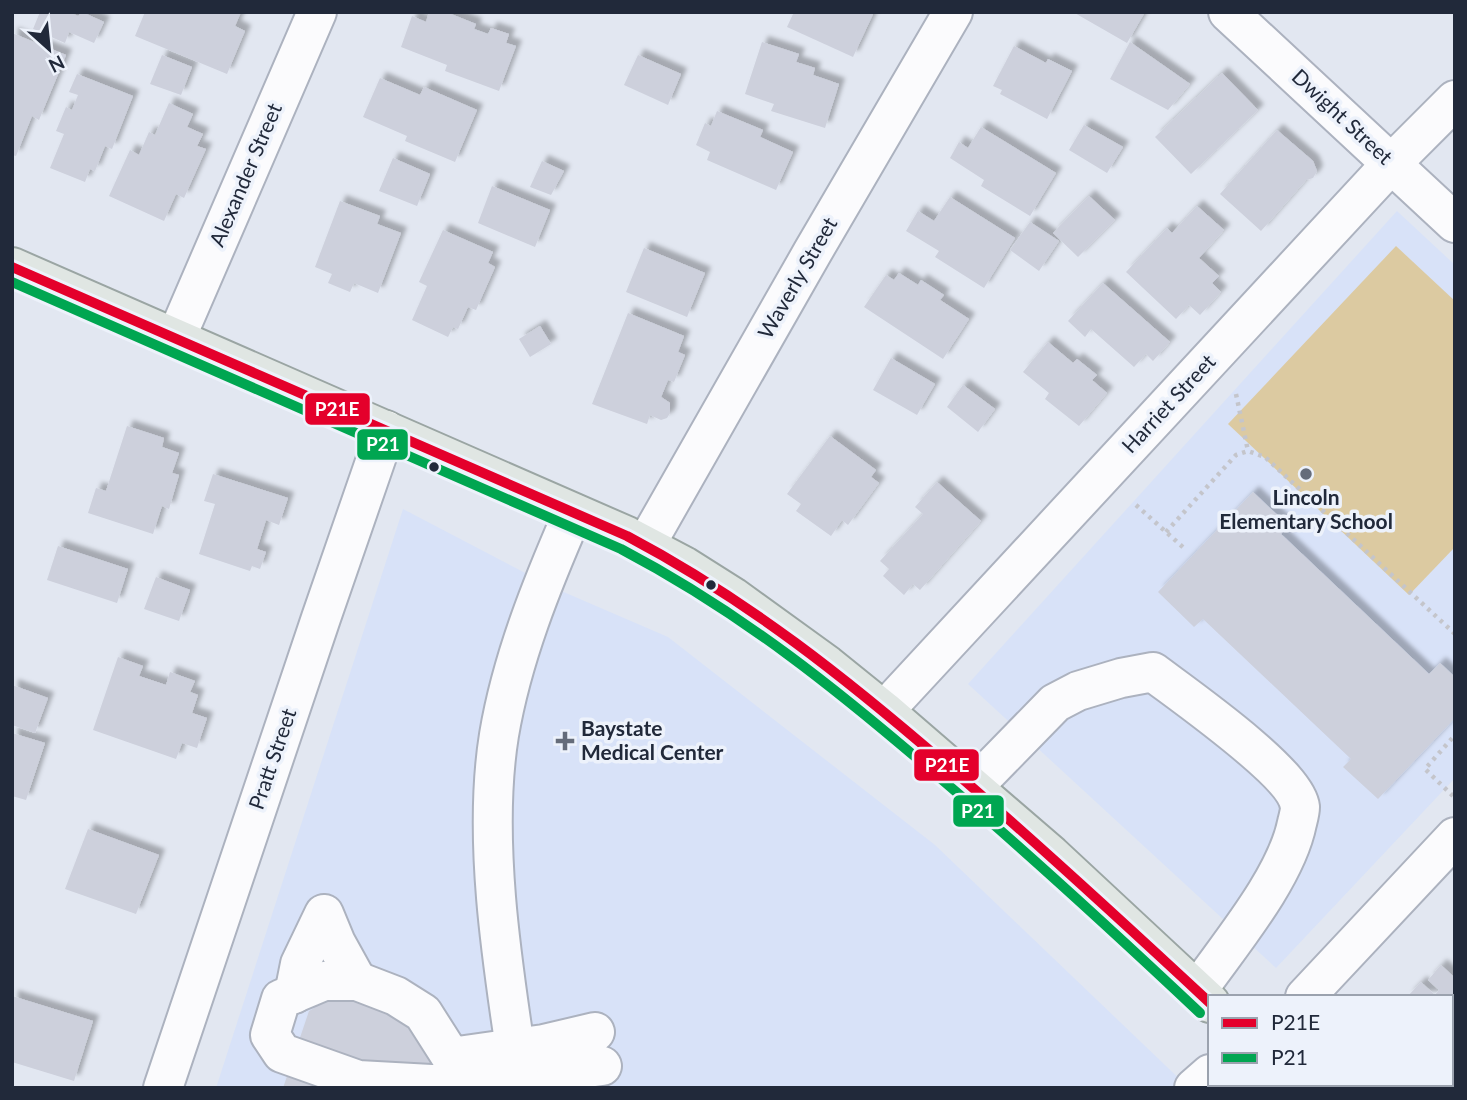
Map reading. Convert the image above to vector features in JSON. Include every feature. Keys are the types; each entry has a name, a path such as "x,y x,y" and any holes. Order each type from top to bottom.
{"main road":[{"path":"12,267 573,513 684,566 799,644 884,710 974,786 1204,997"}],"street":[{"name":"Alexander Street","path":"176,338 317,12"},
{"name":"Waverly Street","path":"645,546 953,12"},
{"name":"Dwight Street","path":"1228,12 1455,223"},
{"name":"Harriet Street","path":"884,710 1392,163 1455,100"},
{"name":"Pratt Street","path":"163,1088 386,430"},
{"path":"519,1073 496,887 494,787 498,747 516,663 541,589 573,513"},
{"path":"974,786 1055,703 1078,691 1153,672 1244,740 1291,788 1300,807 1294,837 1277,876 1204,997"},
{"path":"1307,995 1455,837"},
{"path":"294,994 300,964 324,914 357,981"},
{"path":"449,1071 423,1013 396,996 357,981 324,981 281,999 270,1035 282,1053 358,1080 449,1071 519,1073 598,1049"},
{"path":"1194,1088 1208,1076"}],"path":[{"path":"1236,394 1248,451"},
{"path":"1166,532 1236,455 1248,451 1265,457 1455,634"},
{"path":"1136,505 1185,549"},
{"path":"1453,796 1425,769 1455,735"}],"shaded area":[{"name":"Lincoln Elementary School","path":"1397,211 1455,265 1455,778 1276,968 968,684"},
{"path":"1396,246 1455,301 1455,547 1409,595 1228,424"},
{"name":"Baystate Medical Center","path":"403,509 552,587 668,637 935,845 1189,1088 216,1088"}],"building":[{"path":"40,12 69,12 78,16 82,12 104,22 94,43 69,32 65,43 33,29"},
{"path":"145,12 241,12 235,26 245,31 227,74 135,36"},
{"path":"429,12 446,12 476,24 474,29 488,34 491,28 509,34 506,43 516,46 499,91 445,71 447,65 401,47 412,16 426,22"},
{"path":"794,12 874,12 853,57 787,27"},
{"path":"1073,12 1145,12 1127,43"},
{"path":"12,33 66,55 39,120 32,116 16,156 12,155"},
{"path":"762,42 799,54 796,62 815,68 813,75 839,84 825,128 771,111 774,104 745,94"},
{"path":"1130,42 1190,84 1168,110 1110,79"},
{"path":"1014,46 1046,63 1048,59 1072,71 1047,119 1000,94 1002,90 993,86"},
{"path":"162,55 192,67 181,95 150,84"},
{"path":"638,55 681,74 668,105 624,85"},
{"path":"1222,73 1258,110 1191,174 1155,137"},
{"path":"77,74 133,96 112,149 105,146 95,171 90,169 85,182 50,168 64,134 56,131 66,107 72,110 78,95 69,92"},
{"path":"380,78 420,95 424,87 477,110 455,162 405,141 407,136 363,117"},
{"path":"169,103 193,114 187,127 203,134 197,146 206,149 184,198 176,194 164,221 109,196 130,150 139,155 149,132 155,135"},
{"path":"717,111 763,130 760,137 793,152 776,190 707,160 710,152 696,145 705,123 711,126"},
{"path":"1084,125 1123,147 1107,173 1069,150"},
{"path":"981,127 1056,173 1030,216 981,186 984,180 950,158 959,142 968,148"},
{"path":"1277,130 1313,161 1317,171 1261,231 1220,194"},
{"path":"393,158 430,174 417,206 379,191"},
{"path":"542,161 564,171 551,195 530,187"},
{"path":"492,186 550,210 535,247 478,223"},
{"path":"1089,196 1115,220 1078,257 1053,233"},
{"path":"950,197 1015,238 984,288 935,257 939,251 906,231 918,211 934,221"},
{"path":"340,201 380,216 377,224 401,233 378,293 354,283 350,292 328,283 332,274 315,267"},
{"path":"1197,206 1224,230 1199,258 1219,276 1212,283 1221,292 1200,315 1189,305 1176,319 1126,272 1167,228 1172,233"},
{"path":"1030,222 1059,241 1039,271 1010,250"},
{"path":"443,230 493,252 488,263 495,267 476,310 468,307 458,329 453,327 448,337 412,320 427,286 419,282"},
{"path":"644,248 705,273 687,317 626,292"},
{"path":"899,273 918,285 921,280 944,295 940,300 969,319 943,359 864,307 886,275 894,280"},
{"path":"1103,283 1170,342 1153,361 1146,354 1134,367 1091,329 1085,337 1068,321"},
{"path":"628,313 684,336 678,352 685,355 674,382 668,380 661,397 670,403 670,413 667,418 661,420 650,415 647,424 592,404"},
{"path":"540,326 551,344 530,357 519,339"},
{"path":"1048,342 1073,363 1077,359 1097,375 1092,380 1107,393 1079,426 1045,399 1049,393 1023,372"},
{"path":"891,358 935,384 917,415 873,390"},
{"path":"963,385 995,409 978,432 947,407"},
{"path":"127,426 164,438 162,447 179,453 172,473 179,475 169,509 162,506 153,534 88,513 96,488 106,491"},
{"path":"830,436 876,470 871,477 879,483 848,525 842,520 831,536 796,511 801,504 787,494"},
{"path":"213,474 288,498 279,525 266,520 257,549 266,552 260,569 252,566 250,571 199,554 215,504 204,501"},
{"path":"937,482 981,521 920,590 913,584 904,595 883,576 889,569 880,561 923,514 915,507"},
{"path":"1253,492 1289,526 1281,534 1429,674 1440,663 1455,677 1455,718 1378,799 1343,767 1351,759 1203,619 1194,627 1158,592"},
{"path":"58,546 128,569 117,603 47,580"},
{"path":"156,577 190,590 179,621 144,609"},
{"path":"118,657 143,666 139,676 166,685 170,672 195,681 190,692 198,695 192,713 207,718 197,748 182,743 176,759 93,730"},
{"path":"12,685 48,698 35,733 12,725"},
{"path":"12,733 45,743 26,800 12,796"},
{"path":"88,829 159,855 136,914 65,889"},
{"path":"1441,965 1453,976 1455,974 1455,1028 1453,995 1435,995 1439,990 1428,980"},
{"path":"1421,982 1435,995 1409,995"},
{"path":"356,992 421,1023 436,1054 424,1088 283,1088 309,1011 339,995 353,1002"},
{"path":"12,996 93,1021 74,1081 12,1062"}],"transit line":[{"name":"P21E","path":"12,267 627,536 714,587 834,672 912,735 1208,1001"},
{"name":"P21","path":"12,282 621,549 665,573 787,654 902,745 1039,865 1200,1013"}],"place":[{"name":"Lincoln Elementary School","path":"1306,474"},
{"name":"Baystate Medical Center","path":"565,741"}]}
